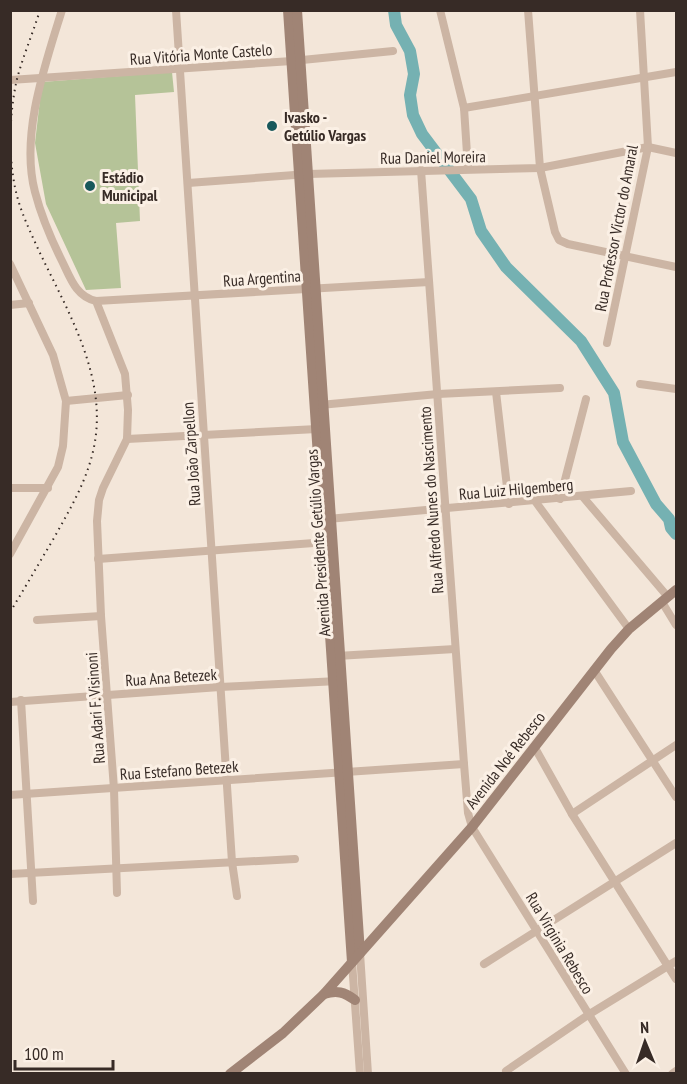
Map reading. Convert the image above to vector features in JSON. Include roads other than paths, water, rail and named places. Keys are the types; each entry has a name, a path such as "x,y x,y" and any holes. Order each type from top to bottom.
{"main road":[{"name":"Avenida Presidente Getúlio Vargas","path":"288,10 296,61 344,772 360,953"},
{"name":"Avenida Presidente Getúlio Vargas","path":"296,61 297,10"},
{"name":"Avenida Presidente Getúlio Vargas","path":"320,405 317,429 328,519"},
{"name":"Avenida Noé Rebesco","path":"230,1074 283,1033 324,994 472,827 594,670 629,629 669,596"},
{"name":"Avenida Presidente Getúlio Vargas","path":"344,772 352,962"},
{"path":"324,994 337,991 348,994 355,1000"}],"street":[{"path":"62,10 41,79 33,121 35,191 54,245 73,285 87,299 96,301 122,362 128,395 127,439 317,429"},
{"name":"Rua João Zarpellon","path":"176,10 232,862 237,896"},
{"path":"440,10 464,108 468,169"},
{"path":"528,10 540,168 555,232 559,240 568,244 676,267"},
{"name":"Rua Professor Victor do Amaral","path":"607,343 648,147 640,10"},
{"name":"Rua Vitória Monte Castelo","path":"10,80 296,61 393,51"},
{"path":"464,108 676,72"},
{"name":"Rua Daniel Moreira","path":"188,183 304,174 540,168 648,147 676,153"},
{"name":"Rua Alfredo Nunes do Nascimento","path":"421,170 455,649 468,813 472,827"},
{"path":"10,264 53,354 66,400 63,446 58,467 48,489 10,554"},
{"name":"Rua Argentina","path":"96,301 429,282"},
{"path":"10,305 29,303"},
{"path":"640,384 676,389"},
{"path":"320,405 438,394 560,388"},
{"path":"496,392 508,504"},
{"path":"66,400 128,395"},
{"path":"560,499 586,399"},
{"name":"Rua Adari F. Visinoni","path":"117,893 114,789 101,616 97,521 103,488 127,439"},
{"path":"10,488 48,489"},
{"name":"Rua Luiz Hilgemberg","path":"328,519 631,491"},
{"path":"583,497 669,596 676,626"},
{"path":"535,501 629,629"},
{"path":"98,559 329,542"},
{"path":"37,620 101,616"},
{"path":"336,656 455,649"},
{"path":"594,670 676,797"},
{"name":"Rua Ana Betezek","path":"10,702 338,681"},
{"path":"21,700 33,901"},
{"path":"572,814 676,745"},
{"path":"535,748 572,814 676,979"},
{"name":"Rua Estefano Betezek","path":"10,795 464,764"},
{"name":"Rua Virginia Rebesco","path":"472,827 626,1074"},
{"path":"484,964 676,843"},
{"path":"10,874 295,859"},
{"name":"Avenida Presidente Getúlio Vargas","path":"360,953 368,1074"},
{"name":"Avenida Presidente Getúlio Vargas","path":"352,962 360,1074"},
{"path":"507,1072 588,1015 676,962"},
{"path":"672,1074 676,1071"}],"waterway":[{"path":"394,10 396,25 410,51 414,74 410,95 413,115 422,134 471,199 481,231 506,267 581,341 614,393 623,442 656,504 669,519 671,528 676,534"}],"railway":[{"path":"10,612 77,494 91,459 97,421 95,395 83,346 26,222 13,179 10,136 14,92 19,70 40,10"}],"place":[{"name":"Ivasko - Getúlio Vargas","path":"272,126"},
{"name":"Estádio Municipal","path":"90,186"}]}
